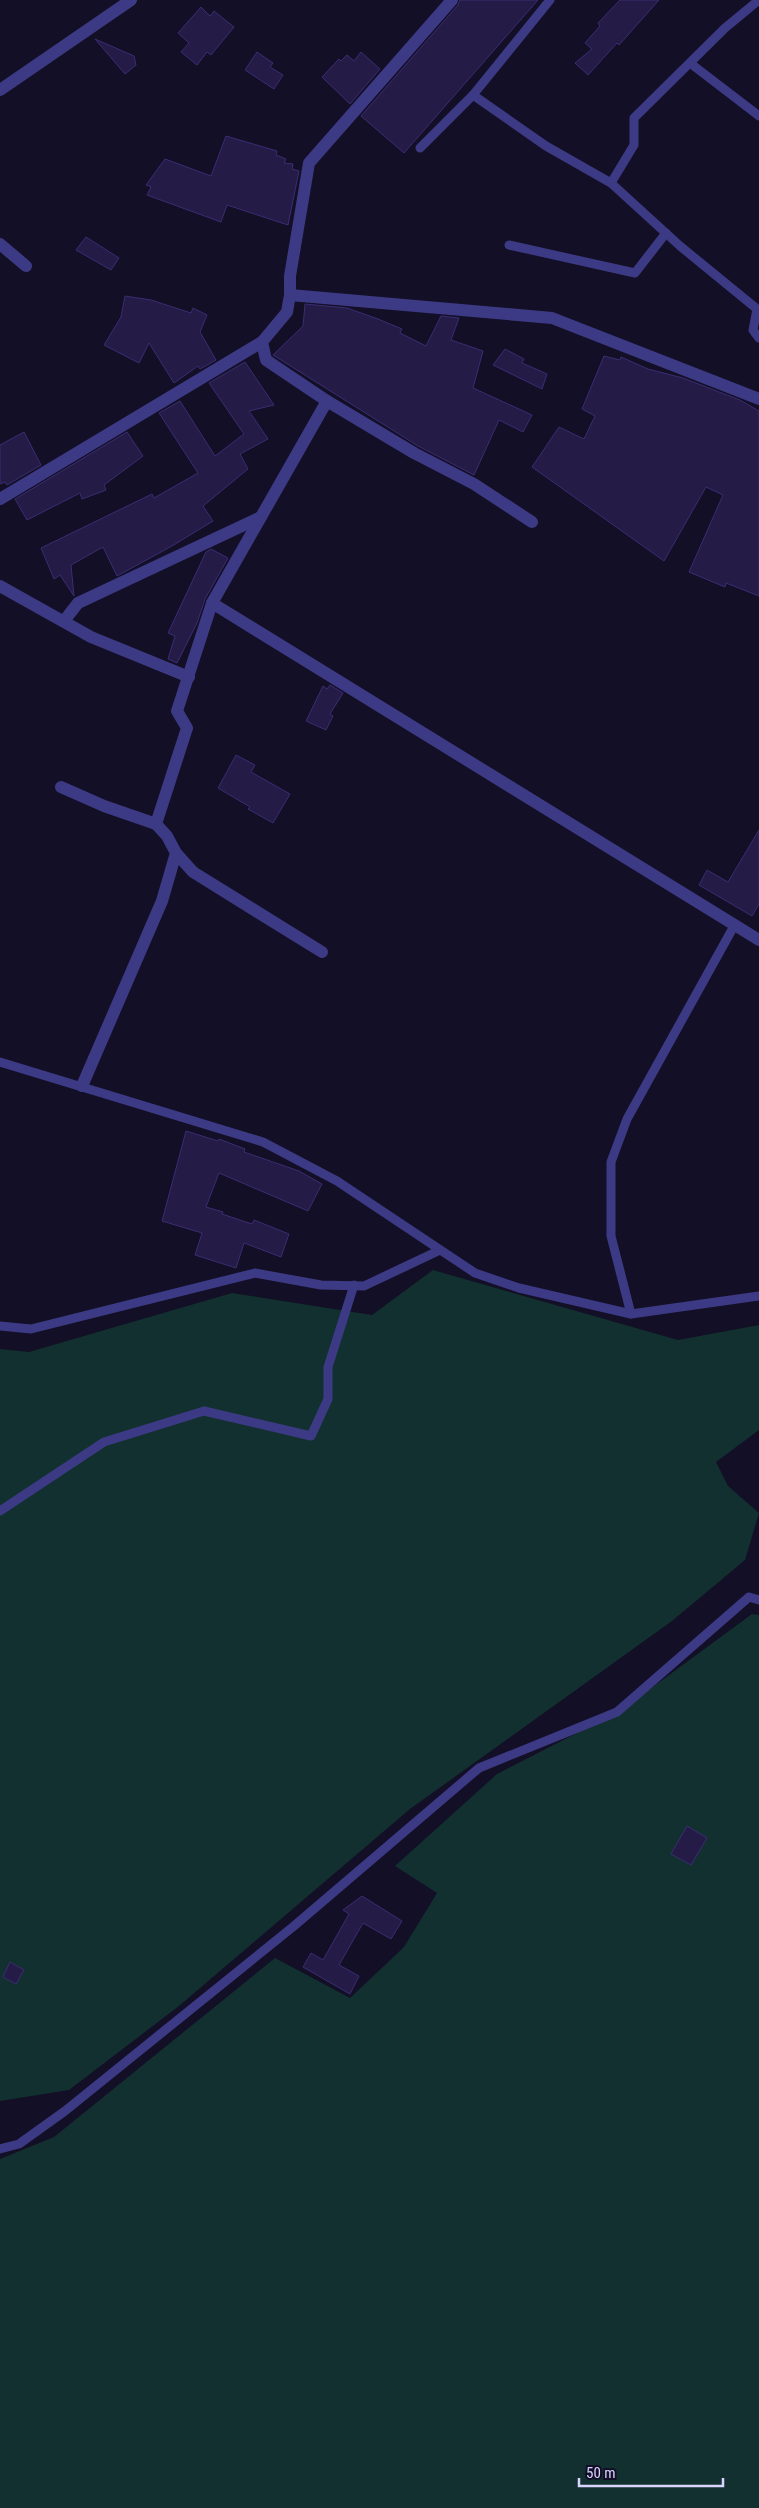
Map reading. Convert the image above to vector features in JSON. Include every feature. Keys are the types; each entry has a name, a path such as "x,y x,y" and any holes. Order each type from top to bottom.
{"street":[{"path":"0,90 131,0"},
{"path":"0,499 262,342 287,312 290,295 290,276 309,163 452,0"},
{"path":"0,244 26,266"},
{"path":"290,295 552,318 759,399"},
{"path":"262,342 266,360 326,401 414,453 474,484 532,522"},
{"path":"156,824 187,728 177,711 212,603 326,401"},
{"path":"64,621 78,603 261,517"},
{"path":"0,586 92,637 189,678"},
{"path":"212,603 759,940"},
{"path":"61,787 104,806 156,824 167,836 176,853 193,872 322,952"},
{"path":"82,1086 162,901 176,853"}],"lane":[{"path":"420,148 473,95 550,0"},
{"path":"611,184 634,145 634,118 725,28 759,0"},
{"path":"690,63 759,116"},
{"path":"473,95 546,146 611,184 666,233 758,309 753,330 759,338"},
{"path":"509,246 635,273 666,233"},
{"path":"631,1314 611,1236 611,1162 627,1119 734,926"},
{"path":"0,1062 262,1142 337,1181 474,1274 519,1288 631,1314 759,1296"},
{"path":"0,1326 31,1329 255,1273 321,1285 364,1286 438,1251"},
{"path":"0,1511 104,1442 204,1411 311,1436 328,1399 328,1367 354,1286"},
{"path":"0,2149 19,2144 65,2111 294,1926 479,1768 617,1712 750,1597 759,1600"}],"green space":[{"path":"433,1270 678,1340 759,1325 759,1430 716,1462 728,1486 759,1513 745,1560 672,1621 410,1809 179,2006 69,2090 0,2101 0,1349 29,1352 232,1293 372,1315"},
{"path":"752,1614 759,1615 759,2508 0,2508 0,2159 54,2137 275,1958 350,1998 404,1947 437,1893 395,1866 497,1774 620,1711"}],"building":[{"path":"460,0 538,0 404,153 361,116 458,5"},
{"path":"620,0 659,0 619,45 617,43 588,75 575,63 592,49 585,43 600,26 598,23"},
{"path":"201,7 210,16 214,11 234,27 211,55 207,52 197,65 181,52 189,43 178,33"},
{"path":"95,39 134,56 136,65 125,74"},
{"path":"257,52 273,63 270,67 283,75 274,89 245,70"},
{"path":"361,52 380,69 350,104 322,77 339,59 341,61 347,55 354,61"},
{"path":"226,136 277,151 276,155 286,159 284,163 293,164 292,169 299,171 288,225 227,205 221,222 147,195 151,187 146,185 165,159 211,176"},
{"path":"86,237 119,258 111,270 76,250"},
{"path":"125,296 151,300 191,313 193,308 207,315 200,332 216,360 200,369 198,366 174,383 149,343 139,363 104,345 121,317"},
{"path":"305,304 347,308 402,329 400,333 426,346 441,316 459,318 451,340 483,351 473,388 532,415 523,432 499,420 474,475 418,446 273,355 303,326"},
{"path":"505,349 524,359 522,363 547,374 542,389 493,365"},
{"path":"604,356 620,360 621,357 648,369 683,378 740,400 759,411 759,596 726,583 725,587 689,572 723,495 706,487 664,561 532,467 559,427 584,439 595,416 582,409"},
{"path":"245,362 274,405 249,411 268,439 240,454 248,469 203,506 213,521 117,576 103,547 71,565 74,596 60,575 54,579 41,548 152,494 154,498 198,473 159,413 180,401 215,456 244,434 209,383"},
{"path":"24,432 41,465 7,485 5,482 0,484 0,445"},
{"path":"127,432 143,456 104,485 106,490 82,499 80,493 27,520 15,499"},
{"path":"211,549 228,558 205,599 197,623 177,663 168,659 175,636 168,633 206,552"},
{"path":"330,685 343,693 330,714 333,716 326,730 306,721 323,686 327,689"},
{"path":"236,755 255,765 251,772 290,794 273,823 248,809 250,807 218,788"},
{"path":"759,830 759,904 752,916 699,885 707,870 728,882"},
{"path":"186,1131 218,1141 219,1139 245,1149 244,1152 299,1171 322,1184 308,1211 219,1173 206,1207 252,1224 254,1220 289,1234 281,1257 244,1243 236,1268 195,1255 202,1233 162,1221"},
{"path":"687,1826 707,1838 691,1865 671,1854"},
{"path":"362,1896 402,1921 391,1939 363,1923 339,1965 359,1976 350,1994 303,1967 311,1953 323,1960 349,1914 343,1910"},
{"path":"10,1962 24,1970 16,1984 3,1977"}]}
